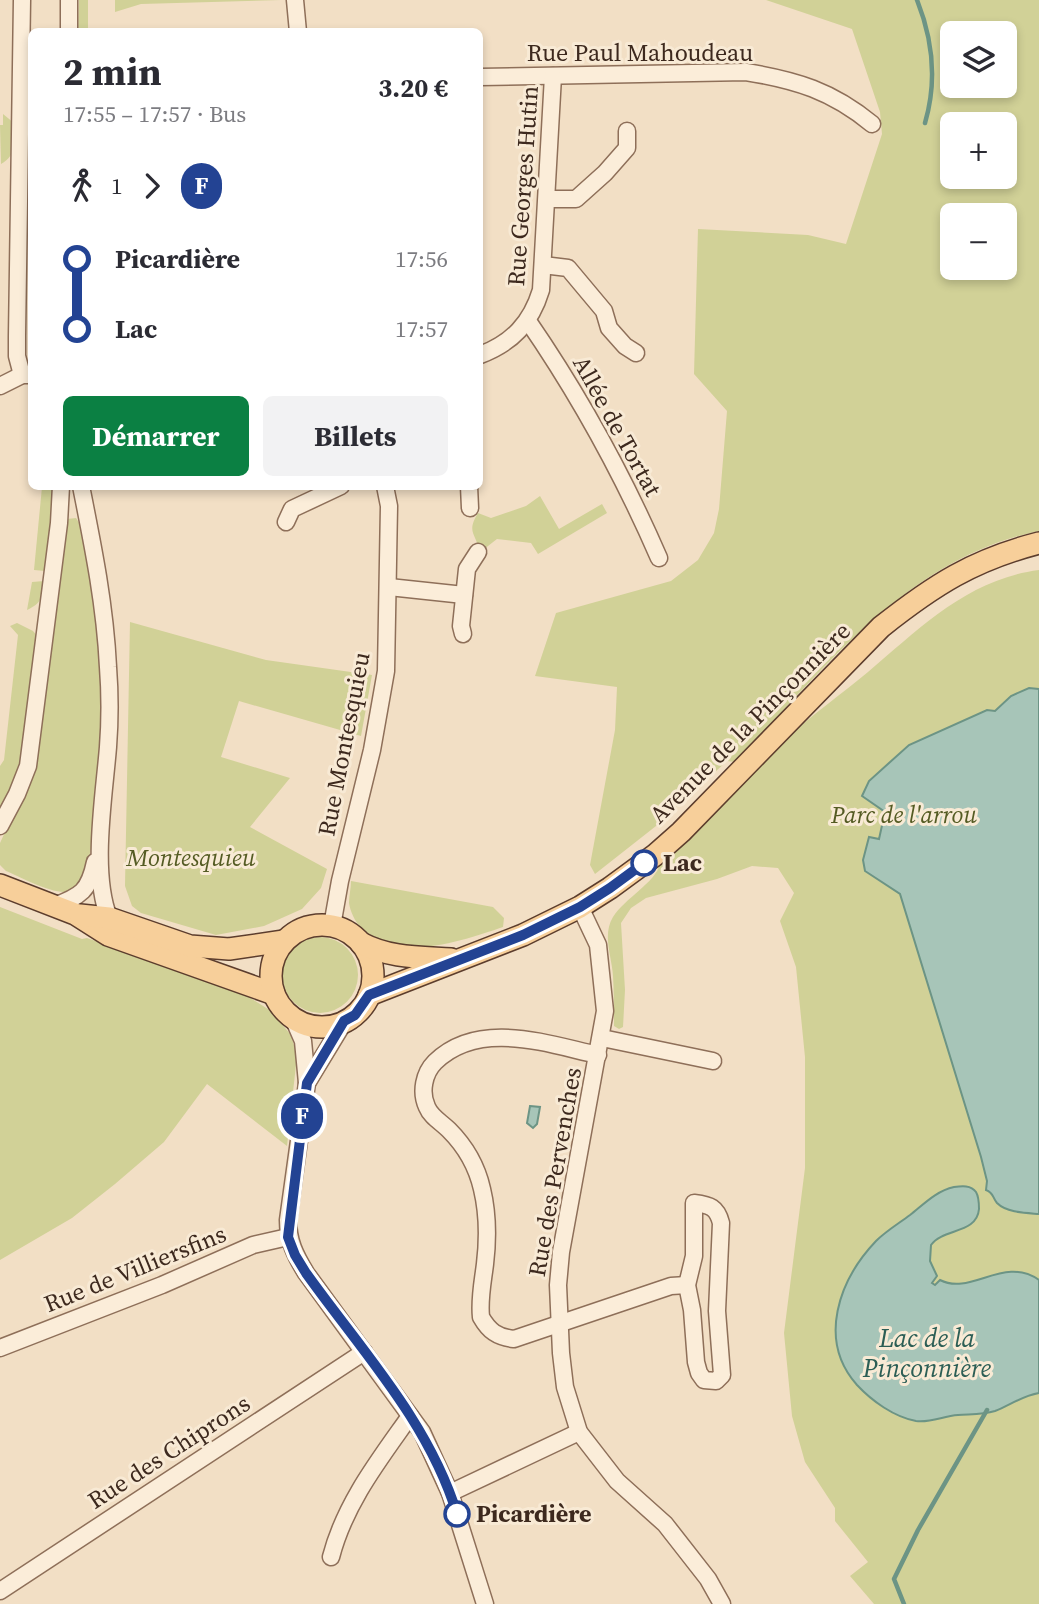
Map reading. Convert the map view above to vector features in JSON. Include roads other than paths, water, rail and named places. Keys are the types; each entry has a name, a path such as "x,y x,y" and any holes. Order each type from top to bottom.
{"main road":[{"name":"Avenue de la Pinçonnière","path":"369,995 523,935 580,907 610,888 655,855 731,782 881,627 940,583 973,565 1006,551 1039,542"},
{"path":"0,885 75,914 108,936 274,995"},
{"path":"75,914 109,918 190,946 229,949 285,941"},
{"path":"315,925 332,926 348,932 361,943 370,959 373,977 369,995 355,1015 344,1021 320,1027 308,1025 293,1018 274,995 271,975 275,957 285,941 298,930 315,925"},
{"name":"Avenue de la Pinçonnière","path":"361,943 392,955 460,959"}],"street":[{"path":"0,386 27,375 17,356 16,337 22,0"},
{"path":"69,0 69,28"},
{"path":"295,0 298,28"},
{"name":"Rue Paul Mahoudeau","path":"483,77 746,72 808,86 848,104 872,124"},
{"name":"Rue Georges Hutin","path":"483,354 504,344 517,334 528,321 541,290 553,76"},
{"path":"548,199 576,199 605,173 627,148 627,131"},
{"path":"543,265 568,268 604,312 609,328 625,346 636,353"},
{"name":"Allée de Tortat","path":"528,321 594,422 631,493 659,558"},
{"path":"0,825 28,766 60,519 61,490"},
{"path":"82,490 103,606 108,667 108,743 101,832 101,887 109,918"},
{"path":"286,522 292,509 332,490"},
{"name":"Rue Montesquieu","path":"332,926 340,881 372,750 386,671 389,506 386,490"},
{"path":"469,490 470,508"},
{"path":"60,519 64,508 71,505 79,507 87,517"},
{"path":"463,634 467,569 478,552"},
{"path":"389,587 464,595"},
{"path":"54,906 79,896 91,879 101,832"},
{"name":"Rue des Pervenches","path":"580,907 598,945 605,1012 565,1224 558,1285 565,1387 579,1432 617,1481 665,1524 708,1579 722,1604"},
{"path":"293,1018 303,1041 307,1083 288,1237 306,1273 422,1432 450,1493 485,1604"},
{"path":"307,1083 344,1021"},
{"path":"598,1055 534,1040 502,1038 478,1041 449,1052 430,1067 424,1086 427,1107 462,1145 474,1163 482,1188 487,1240 480,1307 486,1327 502,1338 514,1339 671,1286 718,1278"},
{"path":"602,1038 713,1061"},
{"path":"694,1203 709,1204 718,1211 721,1223 717,1311 722,1375 716,1381 704,1380 696,1362 688,1281 694,1256 694,1203"},
{"name":"Rue de Villiersfins","path":"0,1348 162,1285 253,1245 274,1238 288,1237"},
{"name":"Rue des Chiprons","path":"0,1591 364,1352"},
{"path":"331,1557 350,1504 410,1416"},
{"path":"450,1493 579,1432"}],"water":[{"path":"1029,688 1039,689 1039,1214 1006,1209 986,1190 987,1181 981,1157 900,894 865,871 863,860 869,837 879,839 885,812 862,796 869,781 909,745 987,710 995,711 1011,696"},
{"path":"530,1106 540,1107 537,1124 533,1128 527,1123"},
{"name":"Lac de la Pinçonnière","path":"954,1187 972,1188 978,1196 979,1209 972,1223 943,1236 931,1245 930,1261 937,1276 932,1283 935,1285 940,1280 952,1284 964,1283 1013,1272 1026,1273 1039,1280 1039,1393 990,1412 916,1421 884,1408 857,1385 845,1367 838,1349 838,1311 852,1274 876,1241 930,1198"}],"waterway":[{"path":"917,0 927,30 932,61 931,92 925,123"},
{"path":"904,1604 894,1579 918,1530 987,1410"}],"place":[{"name":"Lac","path":"644,863"},
{"name":"Picardière","path":"457,1514"}],"park label":[{"name":"Parc de l'arrou","path":"904,815"},
{"name":"Montesquieu","path":"191,858"}]}
